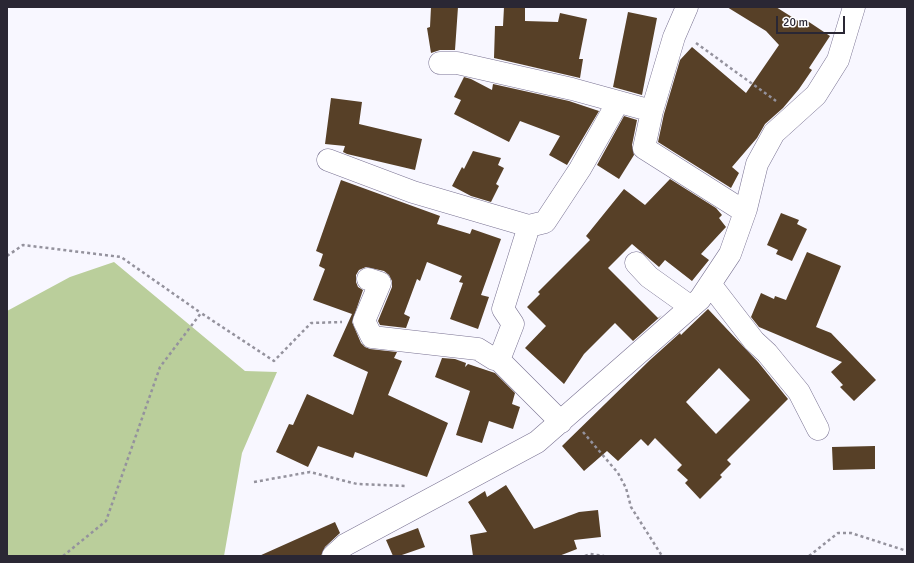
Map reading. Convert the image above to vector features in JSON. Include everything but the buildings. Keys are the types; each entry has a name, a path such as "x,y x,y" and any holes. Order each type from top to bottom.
{"street":[{"path":"687,7 677,30 652,111 644,148 745,212"},
{"path":"333,556 345,545 537,442 700,299 730,254 745,212 757,164 774,133 816,95 838,60 854,7"},
{"path":"440,63 457,63 652,111"},
{"path":"328,160 413,192 529,226 545,222 580,169 618,102"},
{"path":"499,360 513,324 504,309 529,226"},
{"path":"636,263 649,277 691,307"},
{"path":"368,279 380,283 364,321 372,337 478,349 494,359 499,360 566,418"},
{"path":"710,284 751,338 767,354 799,392 818,428"}],"path":[{"path":"677,30 794,115"},
{"path":"7,256 23,245 121,258 274,361 311,323 364,321"},
{"path":"63,556 106,521 160,367 201,313"},
{"path":"566,418 618,473 626,488 631,507 662,556"},
{"path":"254,482 310,472 357,484 428,486 436,496"},
{"path":"809,556 838,534 851,533 907,551"},
{"path":"585,556 590,554 604,556"}],"green space":[{"path":"114,262 245,371 277,372 242,453 224,556 7,556 7,311 70,277"}]}
